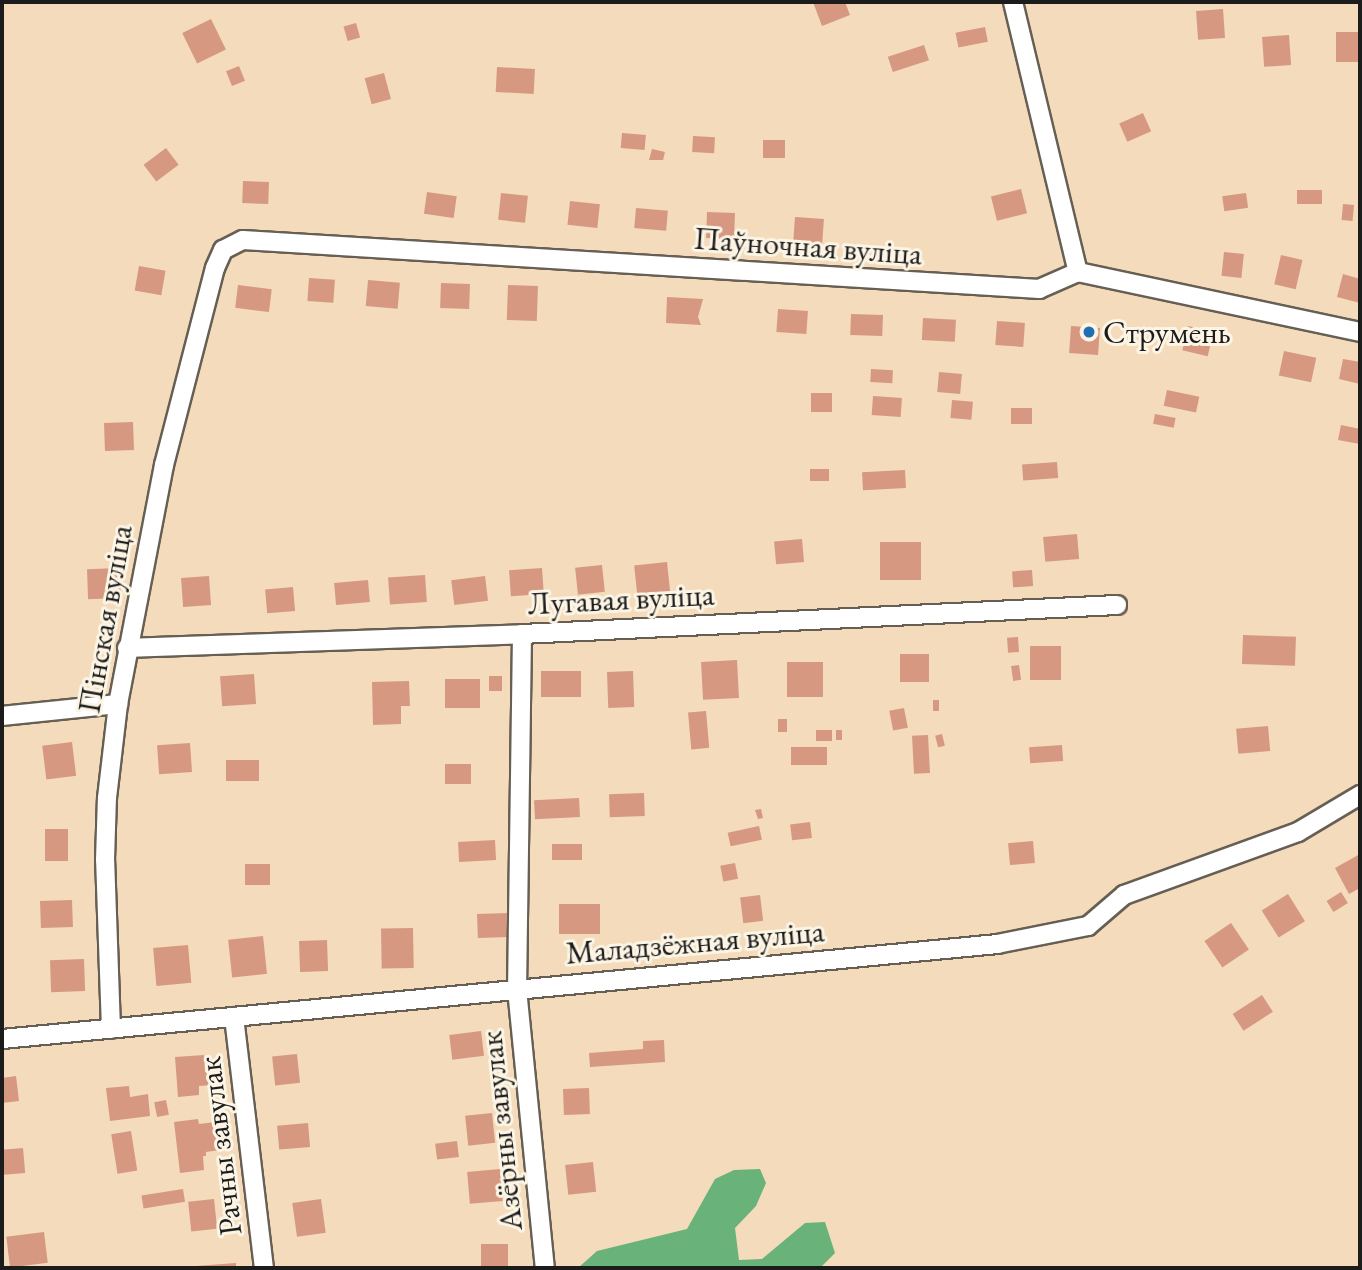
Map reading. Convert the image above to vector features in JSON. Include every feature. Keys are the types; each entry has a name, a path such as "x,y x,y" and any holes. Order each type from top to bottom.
{"street":[{"path":"1013,2 1078,272 1360,332"},
{"name":"Паўночная вуліца","path":"243,240 1039,289 1078,272"},
{"name":"Пінская вуліца","path":"111,1029 105,860 107,798 127,648 164,465 215,268 223,250 243,240"},
{"name":"Лугавая вуліца","path":"127,648 522,634 1117,605"},
{"name":"Азёрны завулак","path":"522,634 517,989 545,1268"},
{"path":"2,716 118,704"},
{"name":"Маладзёжная вуліца","path":"2,1039 997,944 1088,926 1124,895 1297,832 1360,795"},
{"name":"Рачны завулак","path":"234,1017 264,1268"}],"green space":[{"path":"760,1169 766,1183 756,1206 735,1228 739,1260 762,1259 805,1223 825,1222 835,1253 820,1268 578,1268 597,1251 687,1229 715,1179 734,1170"}],"building":[{"path":"813,2 845,2 850,15 822,26"},
{"path":"1223,9 1225,38 1198,40 1196,11"},
{"path":"211,19 226,50 197,64 182,33"},
{"path":"356,23 360,37 348,41 344,27"},
{"path":"985,27 988,42 958,47 956,33"},
{"path":"1336,32 1360,32 1360,62 1336,62"},
{"path":"1289,35 1291,65 1264,67 1262,37"},
{"path":"924,45 929,60 893,72 888,57"},
{"path":"239,66 245,81 232,86 226,71"},
{"path":"497,67 535,69 534,94 496,92"},
{"path":"384,73 391,99 372,104 365,78"},
{"path":"1143,113 1151,131 1127,142 1119,124"},
{"path":"622,133 646,135 645,150 621,148"},
{"path":"693,136 715,137 714,153 692,152"},
{"path":"763,140 785,140 785,158 763,158"},
{"path":"166,148 179,165 156,182 144,165"},
{"path":"652,149 665,152 663,160 649,160"},
{"path":"243,181 269,182 268,204 242,203"},
{"path":"1021,189 1027,213 997,221 991,196"},
{"path":"1297,190 1322,190 1322,204 1297,204"},
{"path":"427,192 457,196 454,218 424,214"},
{"path":"501,193 528,196 525,223 498,220"},
{"path":"1246,193 1248,208 1224,211 1222,196"},
{"path":"570,201 600,204 597,228 567,225"},
{"path":"1343,204 1354,205 1353,221 1342,220"},
{"path":"636,208 668,211 666,231 634,228"},
{"path":"707,212 735,213 734,239 706,238"},
{"path":"795,217 824,219 822,244 793,242"},
{"path":"1224,252 1244,254 1241,278 1221,276"},
{"path":"1281,255 1302,260 1296,289 1274,284"},
{"path":"139,266 166,271 161,295 135,291"},
{"path":"1343,274 1360,279 1360,303 1337,297"},
{"path":"309,278 335,280 333,303 307,301"},
{"path":"368,280 400,283 398,309 366,306"},
{"path":"441,283 470,284 469,309 440,308"},
{"path":"238,285 272,289 269,312 235,308"},
{"path":"508,285 538,286 537,321 507,320"},
{"path":"667,297 703,299 698,317 701,325 666,323"},
{"path":"778,309 808,311 806,334 776,332"},
{"path":"851,314 883,315 882,336 850,335"},
{"path":"923,318 956,320 955,342 922,340"},
{"path":"997,321 1025,323 1023,347 995,345"},
{"path":"1071,326 1100,328 1098,355 1069,353"},
{"path":"1188,326 1213,332 1208,356 1182,350"},
{"path":"1284,351 1316,358 1311,382 1279,375"},
{"path":"1343,359 1360,362 1360,384 1339,379"},
{"path":"871,369 893,370 892,383 870,382"},
{"path":"939,372 962,374 960,394 937,392"},
{"path":"1167,390 1199,397 1196,413 1164,406"},
{"path":"811,393 832,393 832,412 811,412"},
{"path":"873,396 902,398 901,417 872,415"},
{"path":"952,400 973,402 971,420 950,418"},
{"path":"1011,408 1032,408 1032,424 1011,424"},
{"path":"1155,414 1176,418 1174,428 1153,424"},
{"path":"133,422 134,450 105,451 104,423"},
{"path":"1341,425 1360,429 1360,444 1338,440"},
{"path":"1057,462 1058,478 1023,480 1022,464"},
{"path":"810,469 829,469 829,481 810,481"},
{"path":"905,470 906,488 863,490 862,472"},
{"path":"1077,534 1079,559 1045,562 1043,537"},
{"path":"802,539 804,562 776,564 774,541"},
{"path":"880,542 921,542 921,580 880,580"},
{"path":"667,562 670,592 637,595 634,565"},
{"path":"602,565 605,592 578,595 575,568"},
{"path":"120,568 121,598 88,599 87,569"},
{"path":"542,568 544,594 511,596 509,570"},
{"path":"1032,570 1033,586 1013,587 1012,571"},
{"path":"425,575 427,602 390,605 388,578"},
{"path":"209,576 211,605 183,607 181,578"},
{"path":"485,576 488,601 454,605 451,580"},
{"path":"368,580 370,602 336,605 334,583"},
{"path":"293,587 295,611 267,613 265,589"},
{"path":"1243,635 1296,637 1295,666 1242,664"},
{"path":"1018,637 1019,652 1008,653 1007,638"},
{"path":"1030,646 1061,646 1061,680 1030,680"},
{"path":"900,654 929,654 929,682 900,682"},
{"path":"737,660 739,698 703,700 701,662"},
{"path":"787,662 823,662 823,697 787,697"},
{"path":"1019,665 1021,680 1013,681 1011,666"},
{"path":"541,671 581,671 581,697 541,697"},
{"path":"633,671 634,707 608,708 607,672"},
{"path":"254,674 256,704 222,706 220,676"},
{"path":"489,676 502,676 502,691 489,691"},
{"path":"445,679 480,679 480,708 445,708"},
{"path":"409,681 410,706 401,706 401,724 373,725 372,682"},
{"path":"933,700 939,700 939,711 933,711"},
{"path":"904,708 908,728 893,730 889,711"},
{"path":"706,711 709,748 691,749 688,713"},
{"path":"778,719 787,719 787,732 778,732"},
{"path":"1268,726 1270,751 1238,754 1236,729"},
{"path":"816,730 832,730 832,741 816,741"},
{"path":"836,730 842,730 842,740 836,740"},
{"path":"942,734 945,746 938,747 935,736"},
{"path":"928,735 930,773 914,774 912,736"},
{"path":"72,742 76,776 46,779 42,746"},
{"path":"190,743 192,772 159,774 157,745"},
{"path":"1062,745 1063,761 1030,763 1029,747"},
{"path":"791,747 827,747 827,765 791,765"},
{"path":"226,760 259,760 259,781 226,781"},
{"path":"445,764 471,764 471,784 445,784"},
{"path":"644,793 645,816 610,817 609,794"},
{"path":"579,798 580,817 535,819 534,800"},
{"path":"761,809 763,818 758,819 755,810"},
{"path":"810,822 812,838 792,840 790,824"},
{"path":"759,826 762,840 731,846 728,833"},
{"path":"45,829 68,829 68,861 45,861"},
{"path":"495,840 496,860 459,862 458,842"},
{"path":"1033,841 1035,863 1010,865 1008,843"},
{"path":"552,844 582,844 582,860 552,860"},
{"path":"1360,854 1360,888 1349,894 1335,868"},
{"path":"735,863 738,879 723,882 720,866"},
{"path":"245,864 270,864 270,885 245,885"},
{"path":"1341,892 1348,903 1333,912 1327,901"},
{"path":"1288,894 1305,921 1279,938 1262,910"},
{"path":"760,895 763,921 743,923 740,897"},
{"path":"72,900 73,927 41,928 40,901"},
{"path":"559,904 600,904 600,934 559,934"},
{"path":"508,913 509,937 478,938 477,914"},
{"path":"1231,923 1249,950 1222,967 1204,941"},
{"path":"413,928 414,968 382,969 381,929"},
{"path":"263,936 267,974 232,977 228,940"},
{"path":"327,940 328,971 300,972 299,941"},
{"path":"188,945 191,983 156,986 153,948"},
{"path":"84,959 85,991 51,992 50,960"},
{"path":"1262,995 1273,1012 1244,1031 1233,1014"},
{"path":"481,1031 484,1056 452,1060 449,1035"},
{"path":"664,1040 665,1062 590,1067 589,1053 643,1049 643,1041"},
{"path":"297,1054 300,1083 275,1085 272,1057"},
{"path":"204,1055 205,1072 211,1072 212,1085 199,1086 199,1095 178,1097 175,1057"},
{"path":"16,1076 19,1101 2,1103 2,1078"},
{"path":"129,1086 130,1097 148,1094 150,1116 110,1121 106,1088"},
{"path":"589,1088 590,1114 564,1115 563,1089"},
{"path":"166,1100 169,1115 157,1117 154,1102"},
{"path":"492,1113 495,1143 468,1146 465,1116"},
{"path":"198,1119 199,1124 216,1122 220,1150 206,1152 206,1156 203,1156 204,1170 180,1173 174,1122"},
{"path":"308,1123 310,1147 279,1150 277,1126"},
{"path":"131,1131 137,1171 118,1174 111,1134"},
{"path":"457,1141 459,1157 437,1160 435,1144"},
{"path":"23,1148 25,1173 4,1175 2,1150"},
{"path":"593,1162 596,1192 568,1195 565,1165"},
{"path":"500,1169 503,1201 470,1204 467,1172"},
{"path":"183,1189 185,1202 144,1208 142,1196"},
{"path":"214,1199 217,1229 191,1232 188,1202"},
{"path":"321,1199 326,1233 297,1237 292,1203"},
{"path":"44,1232 48,1263 10,1267 6,1237"},
{"path":"481,1244 508,1244 508,1267 481,1267"},
{"path":"236,1263 236,1268 196,1268 196,1266"}],"place":[{"name":"Струмень","path":"1089,332"}]}
